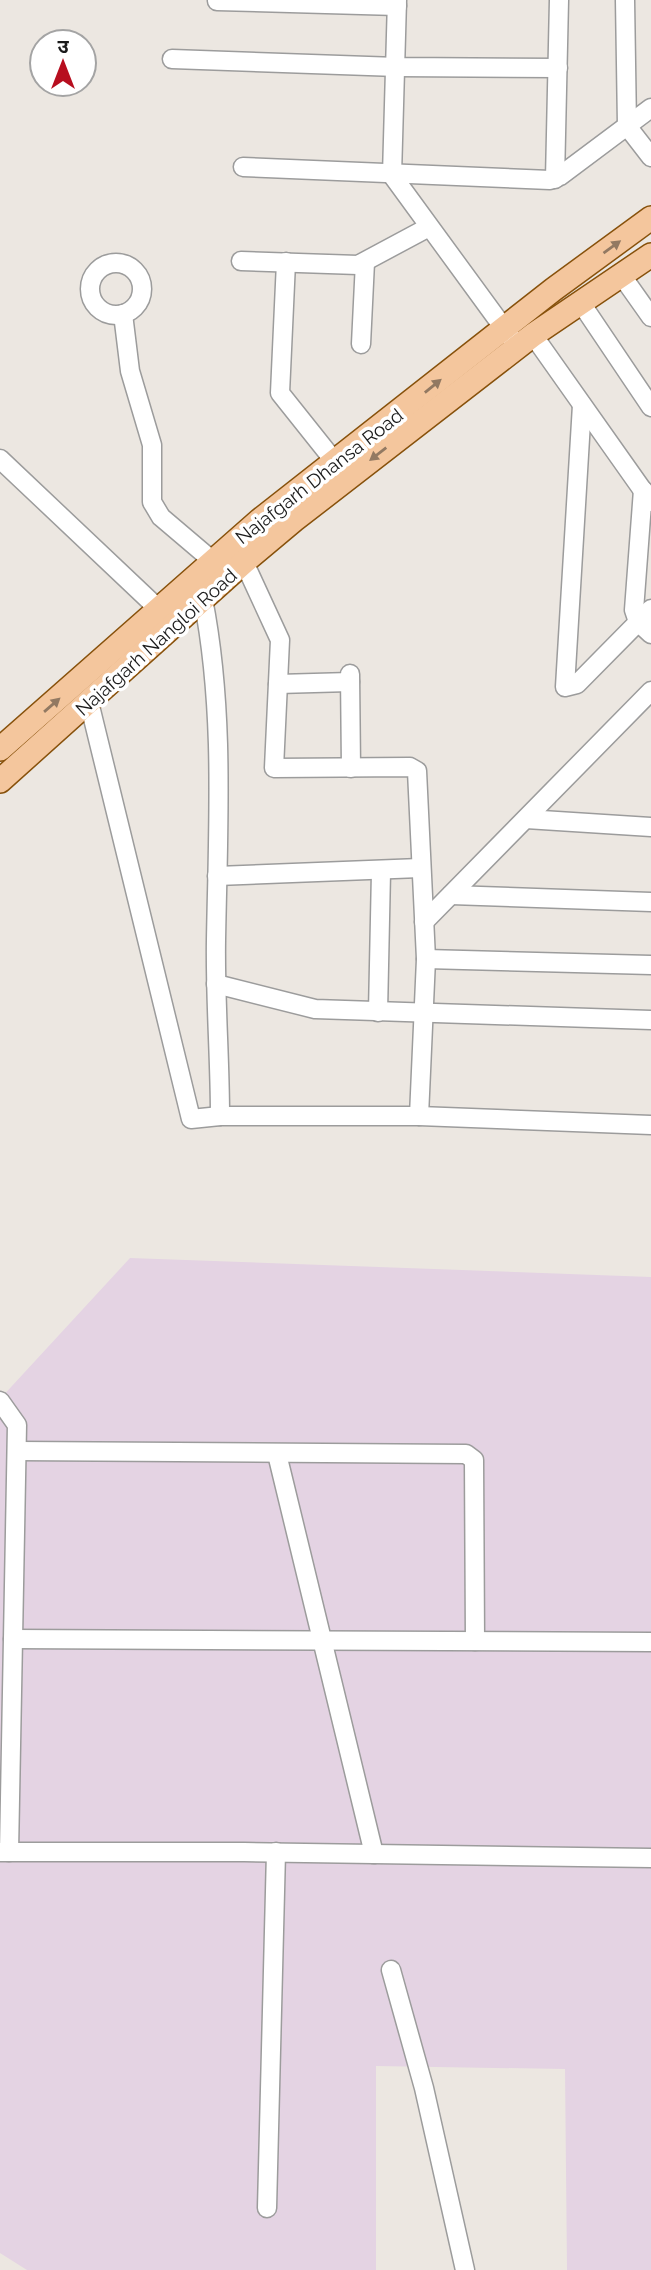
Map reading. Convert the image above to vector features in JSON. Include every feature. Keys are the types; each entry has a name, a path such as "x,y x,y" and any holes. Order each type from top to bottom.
{"main road":[{"name":"Najafgarh Dhansa Road","path":"195,592 214,562 260,520 335,462 518,337 651,218"},
{"name":"Najafgarh Nangloi Road","path":"0,782 89,702 167,617 195,592 244,562 518,337 581,303 651,255"},
{"path":"0,749 167,617"}],"street":[{"path":"555,179 559,0"},
{"path":"625,0 627,126 651,157"},
{"path":"217,1 397,3 392,175 429,227 518,337 582,405 647,496 634,610 638,622 651,634"},
{"path":"172,59 397,67 558,68"},
{"path":"243,167 392,175 555,179 651,108"},
{"path":"242,261 352,266 365,262 429,227"},
{"path":"286,262 280,393 335,462"},
{"path":"361,344 365,262"},
{"path":"622,276 651,317"},
{"path":"581,303 651,407"},
{"path":"123,314 130,371 152,444 152,502 161,517 214,562"},
{"path":"582,405 565,687 577,684 651,609"},
{"path":"0,459 167,617"},
{"path":"244,562 280,640 274,768 410,767 417,771 426,959 419,1116"},
{"path":"195,592 214,659 218,736 216,984 220,1116"},
{"path":"278,684 350,678 351,768"},
{"path":"424,922 651,691"},
{"path":"89,702 191,1119 220,1116 419,1116 651,1125"},
{"path":"526,819 651,827"},
{"path":"217,876 381,872 420,868"},
{"path":"378,1012 381,872"},
{"path":"451,895 651,902"},
{"path":"426,959 651,965"},
{"path":"216,984 304,1007 424,1014 651,1020"},
{"path":"0,1401 16,1420 17,1451 5,1852 276,1852 651,1858"},
{"path":"17,1451 471,1456 474,1460 475,1641"},
{"path":"277,1454 374,1854"},
{"path":"13,1639 651,1642"},
{"path":"267,2208 276,1852"},
{"path":"391,1970 424,2088 466,2270"}],"shaded area":[{"path":"130,1258 651,1277 651,2270 567,2270 565,2069 376,2066 376,2270 27,2270 0,2253 0,1399"}]}
